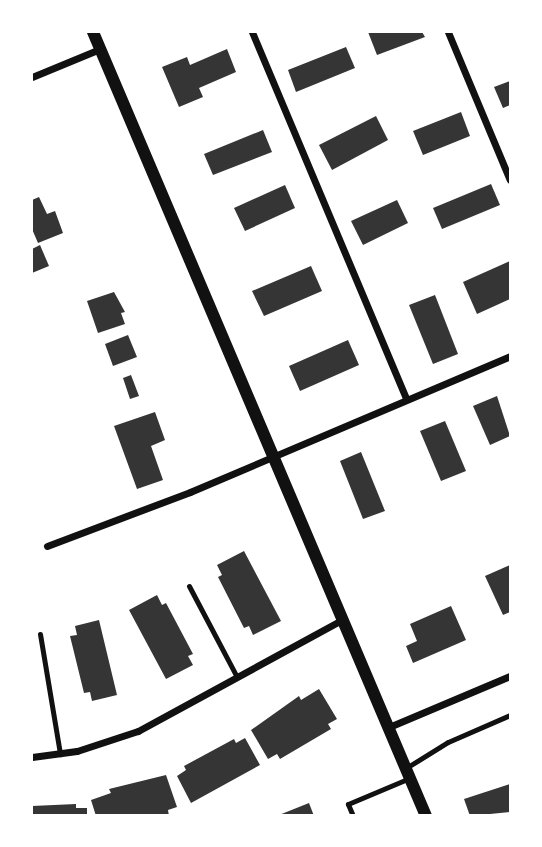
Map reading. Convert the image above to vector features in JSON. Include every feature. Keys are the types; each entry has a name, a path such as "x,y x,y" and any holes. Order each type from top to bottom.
{"street":[{"path":"93,32 426,816"},
{"path":"252,32 406,398"},
{"path":"448,32 510,180"},
{"path":"32,78 100,49"},
{"path":"47,547 274,457 406,398 510,356"},
{"path":"32,757 110,743 138,732 344,619"},
{"path":"389,727 510,676"}],"lane":[{"path":"188,586 237,677"},
{"path":"40,634 60,754"},
{"path":"353,816 348,804 408,773 448,742 510,715"}],"building":[{"path":"368,32 422,32 425,37 377,55"},
{"path":"346,47 355,68 296,92 288,70"},
{"path":"227,49 236,72 199,88 203,97 179,107 162,67 187,57 190,65"},
{"path":"510,81 510,105 503,108 494,87"},
{"path":"461,112 470,136 423,155 413,131"},
{"path":"376,116 388,140 332,170 319,145"},
{"path":"263,130 272,152 213,175 204,154"},
{"path":"491,184 500,205 442,229 433,208"},
{"path":"285,185 295,208 245,231 234,208"},
{"path":"39,197 47,214 55,211 63,233 38,243 32,229 32,200"},
{"path":"397,200 408,223 363,245 351,221"},
{"path":"40,245 49,266 32,273 32,249"},
{"path":"510,261 510,299 477,314 463,282"},
{"path":"311,266 322,291 264,316 252,291"},
{"path":"114,292 125,312 121,313 125,324 98,333 87,301"},
{"path":"435,295 458,354 433,364 409,305"},
{"path":"128,335 137,357 113,366 105,344"},
{"path":"348,340 359,365 300,391 289,366"},
{"path":"131,375 139,396 130,399 123,378"},
{"path":"497,396 510,436 490,445 473,406"},
{"path":"155,412 165,440 151,446 163,480 137,489 114,426"},
{"path":"445,421 466,471 441,481 420,431"},
{"path":"361,452 385,511 363,519 340,461"},
{"path":"244,551 281,621 253,635 249,626 244,628 218,577 222,575 217,565"},
{"path":"510,565 510,612 503,615 485,576"},
{"path":"157,595 162,605 166,603 193,654 188,656 193,665 166,679 129,610"},
{"path":"451,606 466,640 413,663 406,646 417,641 410,624"},
{"path":"99,620 117,695 92,701 90,692 84,693 70,636 77,635 75,626"},
{"path":"319,689 337,719 328,724 331,729 280,759 277,754 268,759 251,730 299,696 301,700"},
{"path":"245,738 260,765 191,803 177,776 186,770 184,766 234,739 236,743"},
{"path":"166,775 177,807 168,810 169,816 96,816 91,800 111,793 109,789"},
{"path":"510,784 510,812 470,816 464,799"},
{"path":"309,803 314,816 279,816 279,815"},
{"path":"76,804 76,808 87,808 87,816 32,816 32,806"}]}
